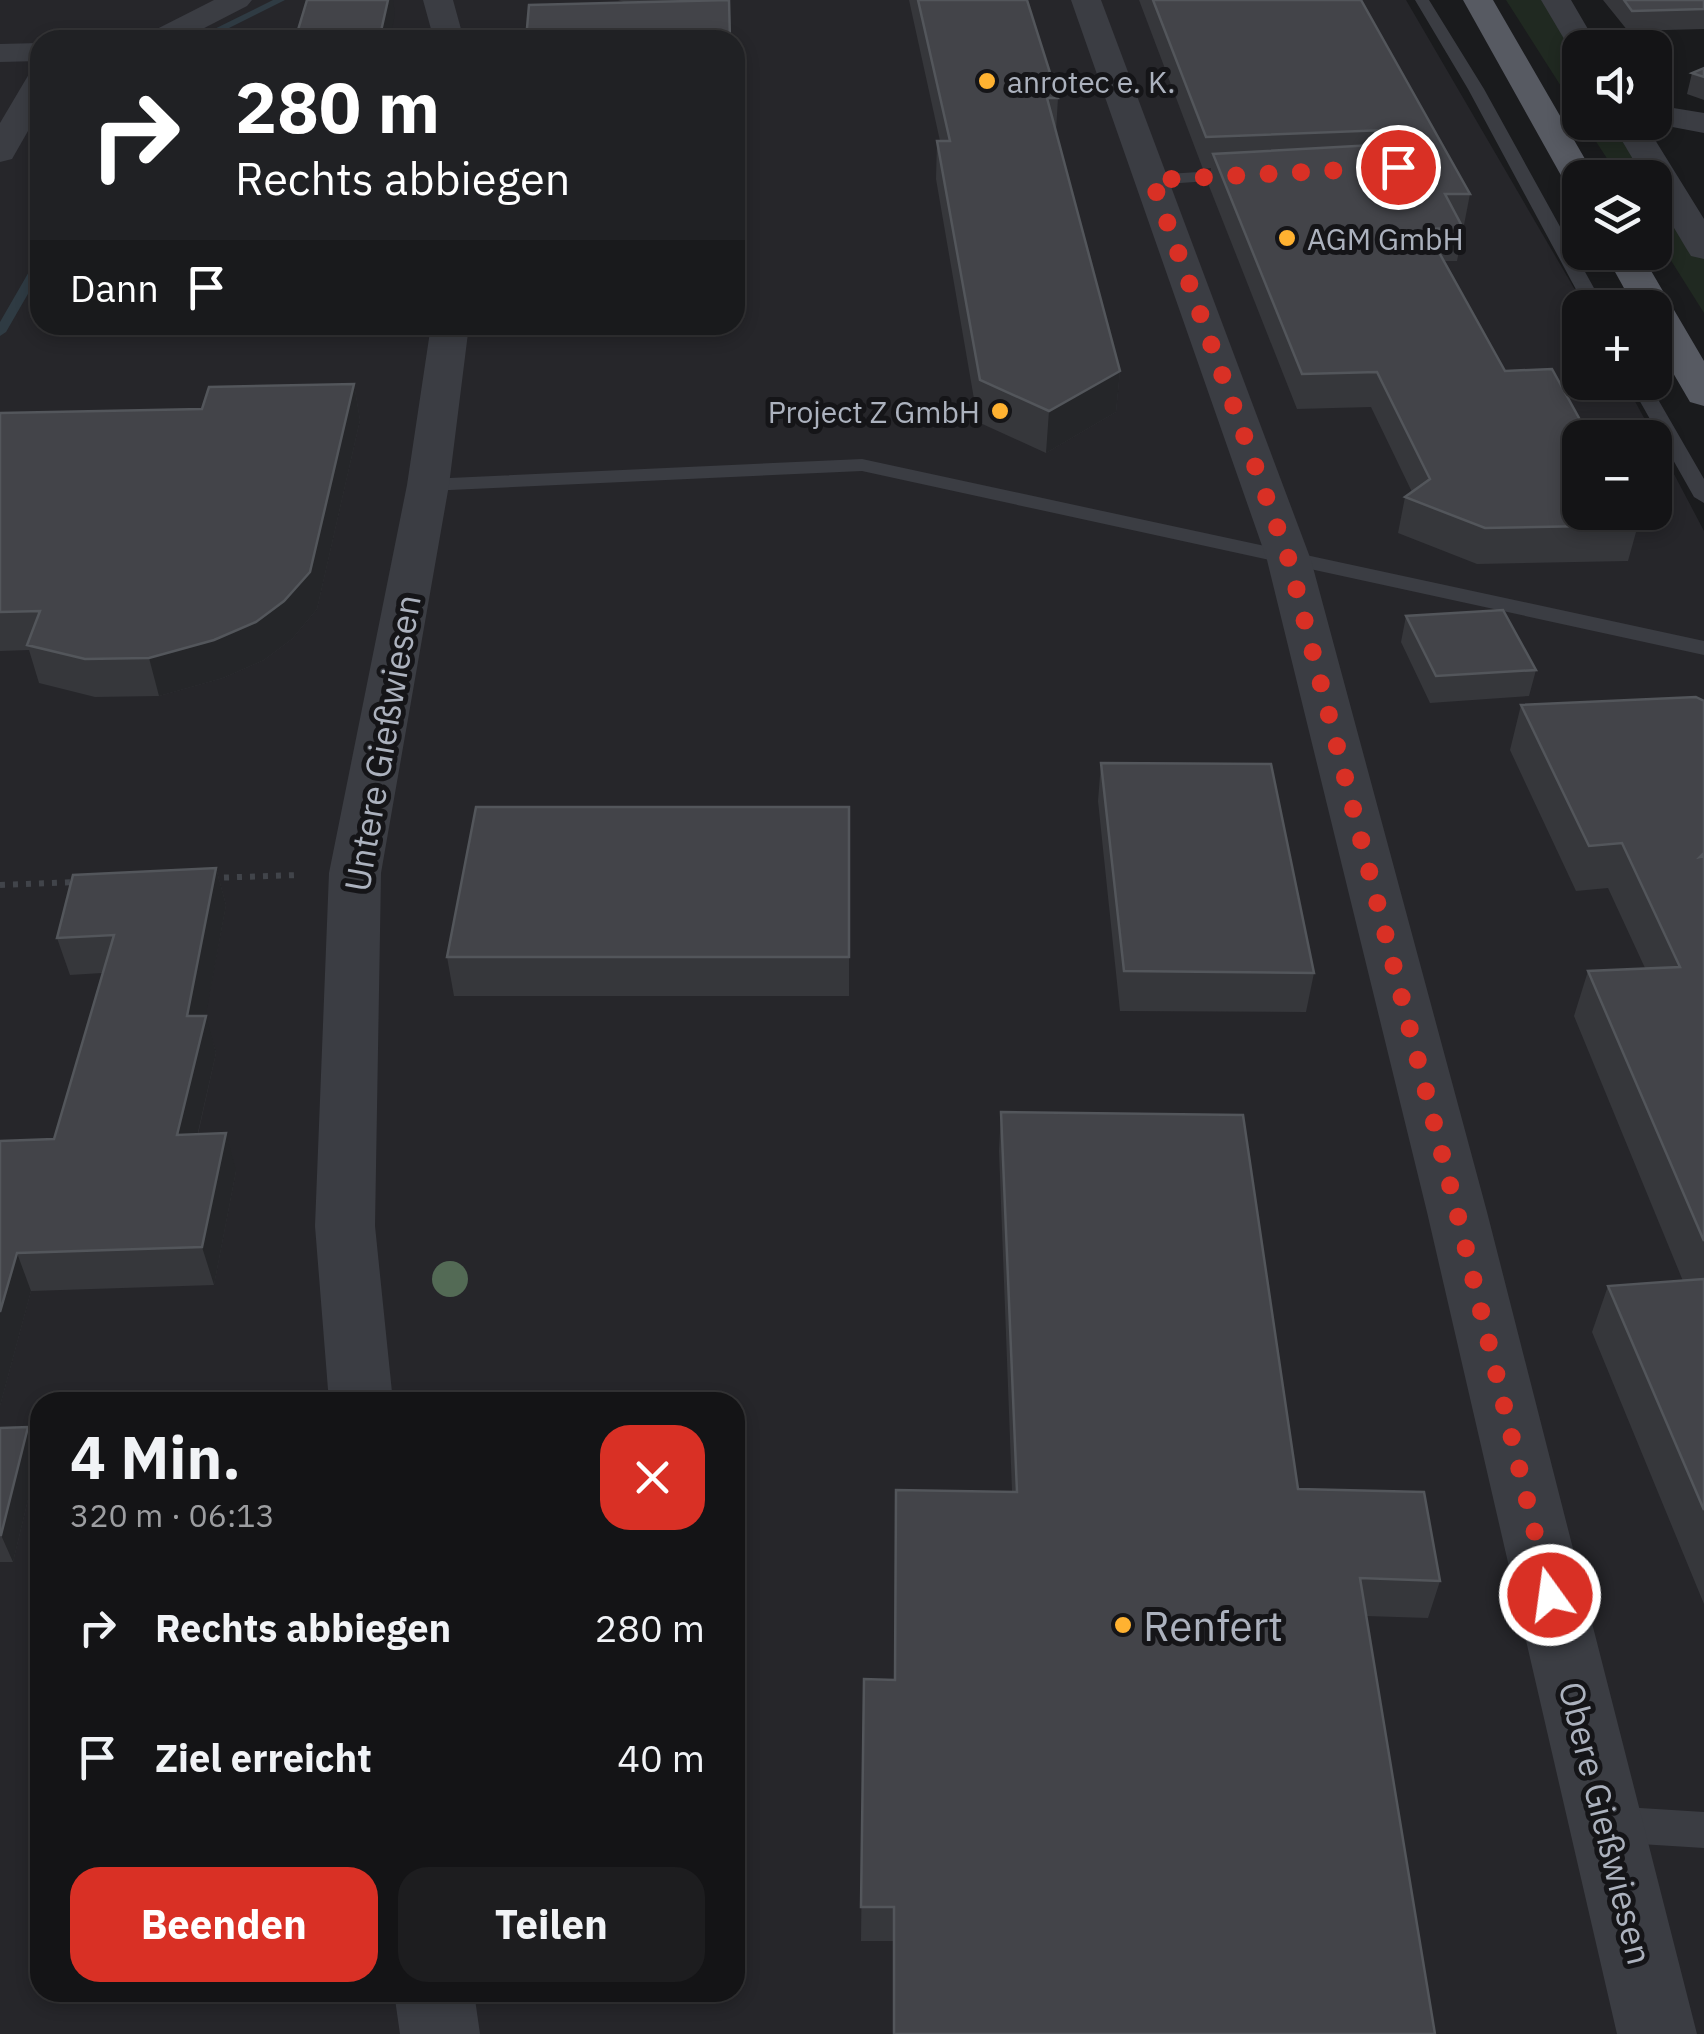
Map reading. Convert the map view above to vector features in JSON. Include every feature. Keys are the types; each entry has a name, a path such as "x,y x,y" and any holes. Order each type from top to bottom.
{"main road":[{"path":"1478,0 1569,160"},
{"path":"1672,339 1704,394"}],"street":[{"path":"178,30 236,0"},
{"path":"438,0 446,30"},
{"name":"Obere Gießwiesen","path":"1086,0 1289,560 1457,1212 1657,2034"},
{"path":"1556,0 1574,30"},
{"path":"0,54 30,52"},
{"path":"0,152 30,99"},
{"path":"1672,118 1704,123"},
{"path":"1638,140 1704,248"},
{"name":"Untere Gießwiesen","path":"360,1392 345,1226 354,873 428,485 449,335"},
{"path":"435,2002 440,2034"}],"lane":[{"path":"1422,0 1586,290"},
{"path":"1152,180 1272,173"},
{"path":"1648,400 1704,498"},
{"path":"428,485 862,466 1704,648"},
{"path":"1606,1824 1704,1830"}],"path":[{"path":"202,878 354,873"},
{"path":"0,886 88,882"}],"shaded area":[{"path":"0,0 1406,0 1575,290 1562,290 1562,400 1634,400 1645,420 1562,420 1562,530 1672,530 1672,470 1704,531 1704,2034 0,2034"},
{"path":"1506,0 1556,0 1571,30 1562,30 1562,88"},
{"path":"1595,140 1637,140 1650,160 1608,160"},
{"path":"1672,196 1704,248 1704,313 1672,262"}],"building":[{"path":"307,0 388,0 381,30 298,30"},
{"path":"729,0 730,30 527,30 529,5"},
{"path":"918,0 1027,0 1058,98 1047,98 1120,371 1049,411 980,380 937,141 950,141"},
{"path":"1153,0 1361,0 1470,194 1445,194 1463,228 1426,229 1505,371 1552,369 1562,387 1562,400 1569,400 1580,420 1562,420 1562,526 1485,528 1405,497 1430,479 1377,372 1302,374 1213,154 1410,143 1412,129 1206,137"},
{"path":"1624,0 1704,0 1704,9 1632,11"},
{"path":"354,384 310,572 284,601 256,622 214,640 149,658 85,659 27,645 40,611 0,612 0,413 202,409 209,387"},
{"path":"1503,610 1536,670 1436,676 1406,616"},
{"path":"1696,697 1704,701 1704,853 1700,857 1704,856 1704,1241 1588,971 1680,967 1622,843 1589,846 1521,705"},
{"path":"1101,763 1271,764 1314,973 1124,971"},
{"path":"476,807 849,807 849,957 447,957"},
{"path":"216,868 187,1016 206,1016 177,1135 226,1133 202,1247 17,1253 0,1312 0,1141 54,1139 114,935 57,938 73,875"},
{"name":"Renfert","path":"1001,1112 1243,1115 1298,1489 1424,1492 1440,1581 1360,1578 1435,2034 894,2034 894,1907 861,1907 864,1679 895,1680 896,1490 1017,1492"},
{"path":"1704,1279 1704,1510 1608,1286"},
{"path":"28,1427 1,1535 0,1535 0,1428"}],"waterway":[{"path":"218,30 280,0"},
{"path":"0,332 30,280"}],"place":[{"name":"anrotec e. K.","path":"987,81"},
{"name":"AGM GmbH","path":"1287,238"},
{"name":"Project Z GmbH","path":"1000,411"},
{"name":"Renfert","path":"1123,1625"}],"route":[{"path":"1398,167 1152,180 1289,560 1457,1212 1550,1595"}]}
